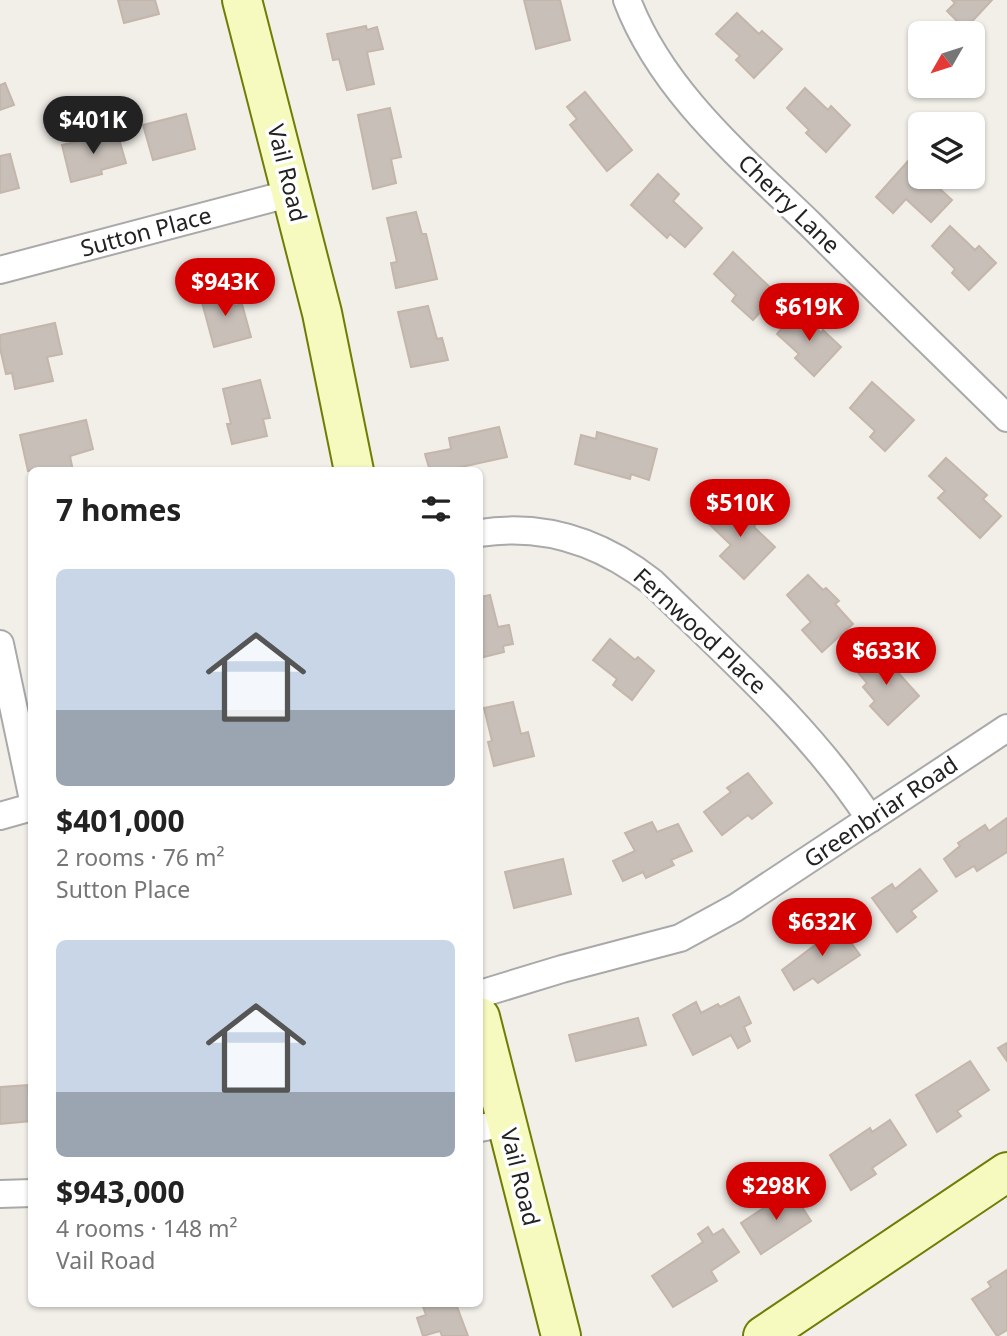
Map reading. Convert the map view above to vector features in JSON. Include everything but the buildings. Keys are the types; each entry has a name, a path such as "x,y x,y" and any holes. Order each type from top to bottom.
{"street":[{"name":"Vail Road","path":"243,0 322,313 353,467"},
{"name":"Cherry Lane","path":"627,0 639,30 663,71 682,96 1007,418"},
{"name":"Sutton Place","path":"0,270 292,193"},
{"name":"Fernwood Place","path":"483,533 513,530 544,532 594,546 631,565 652,582 786,712 846,782 870,819"},
{"path":"0,644 28,776"},
{"name":"Greenbriar Road","path":"483,993 680,938 735,908 1007,728"},
{"path":"0,816 28,808"},
{"name":"Vail Road","path":"483,1042 493,1125 561,1336"},
{"path":"763,1336 1007,1172"},
{"path":"0,1194 28,1193"}]}
